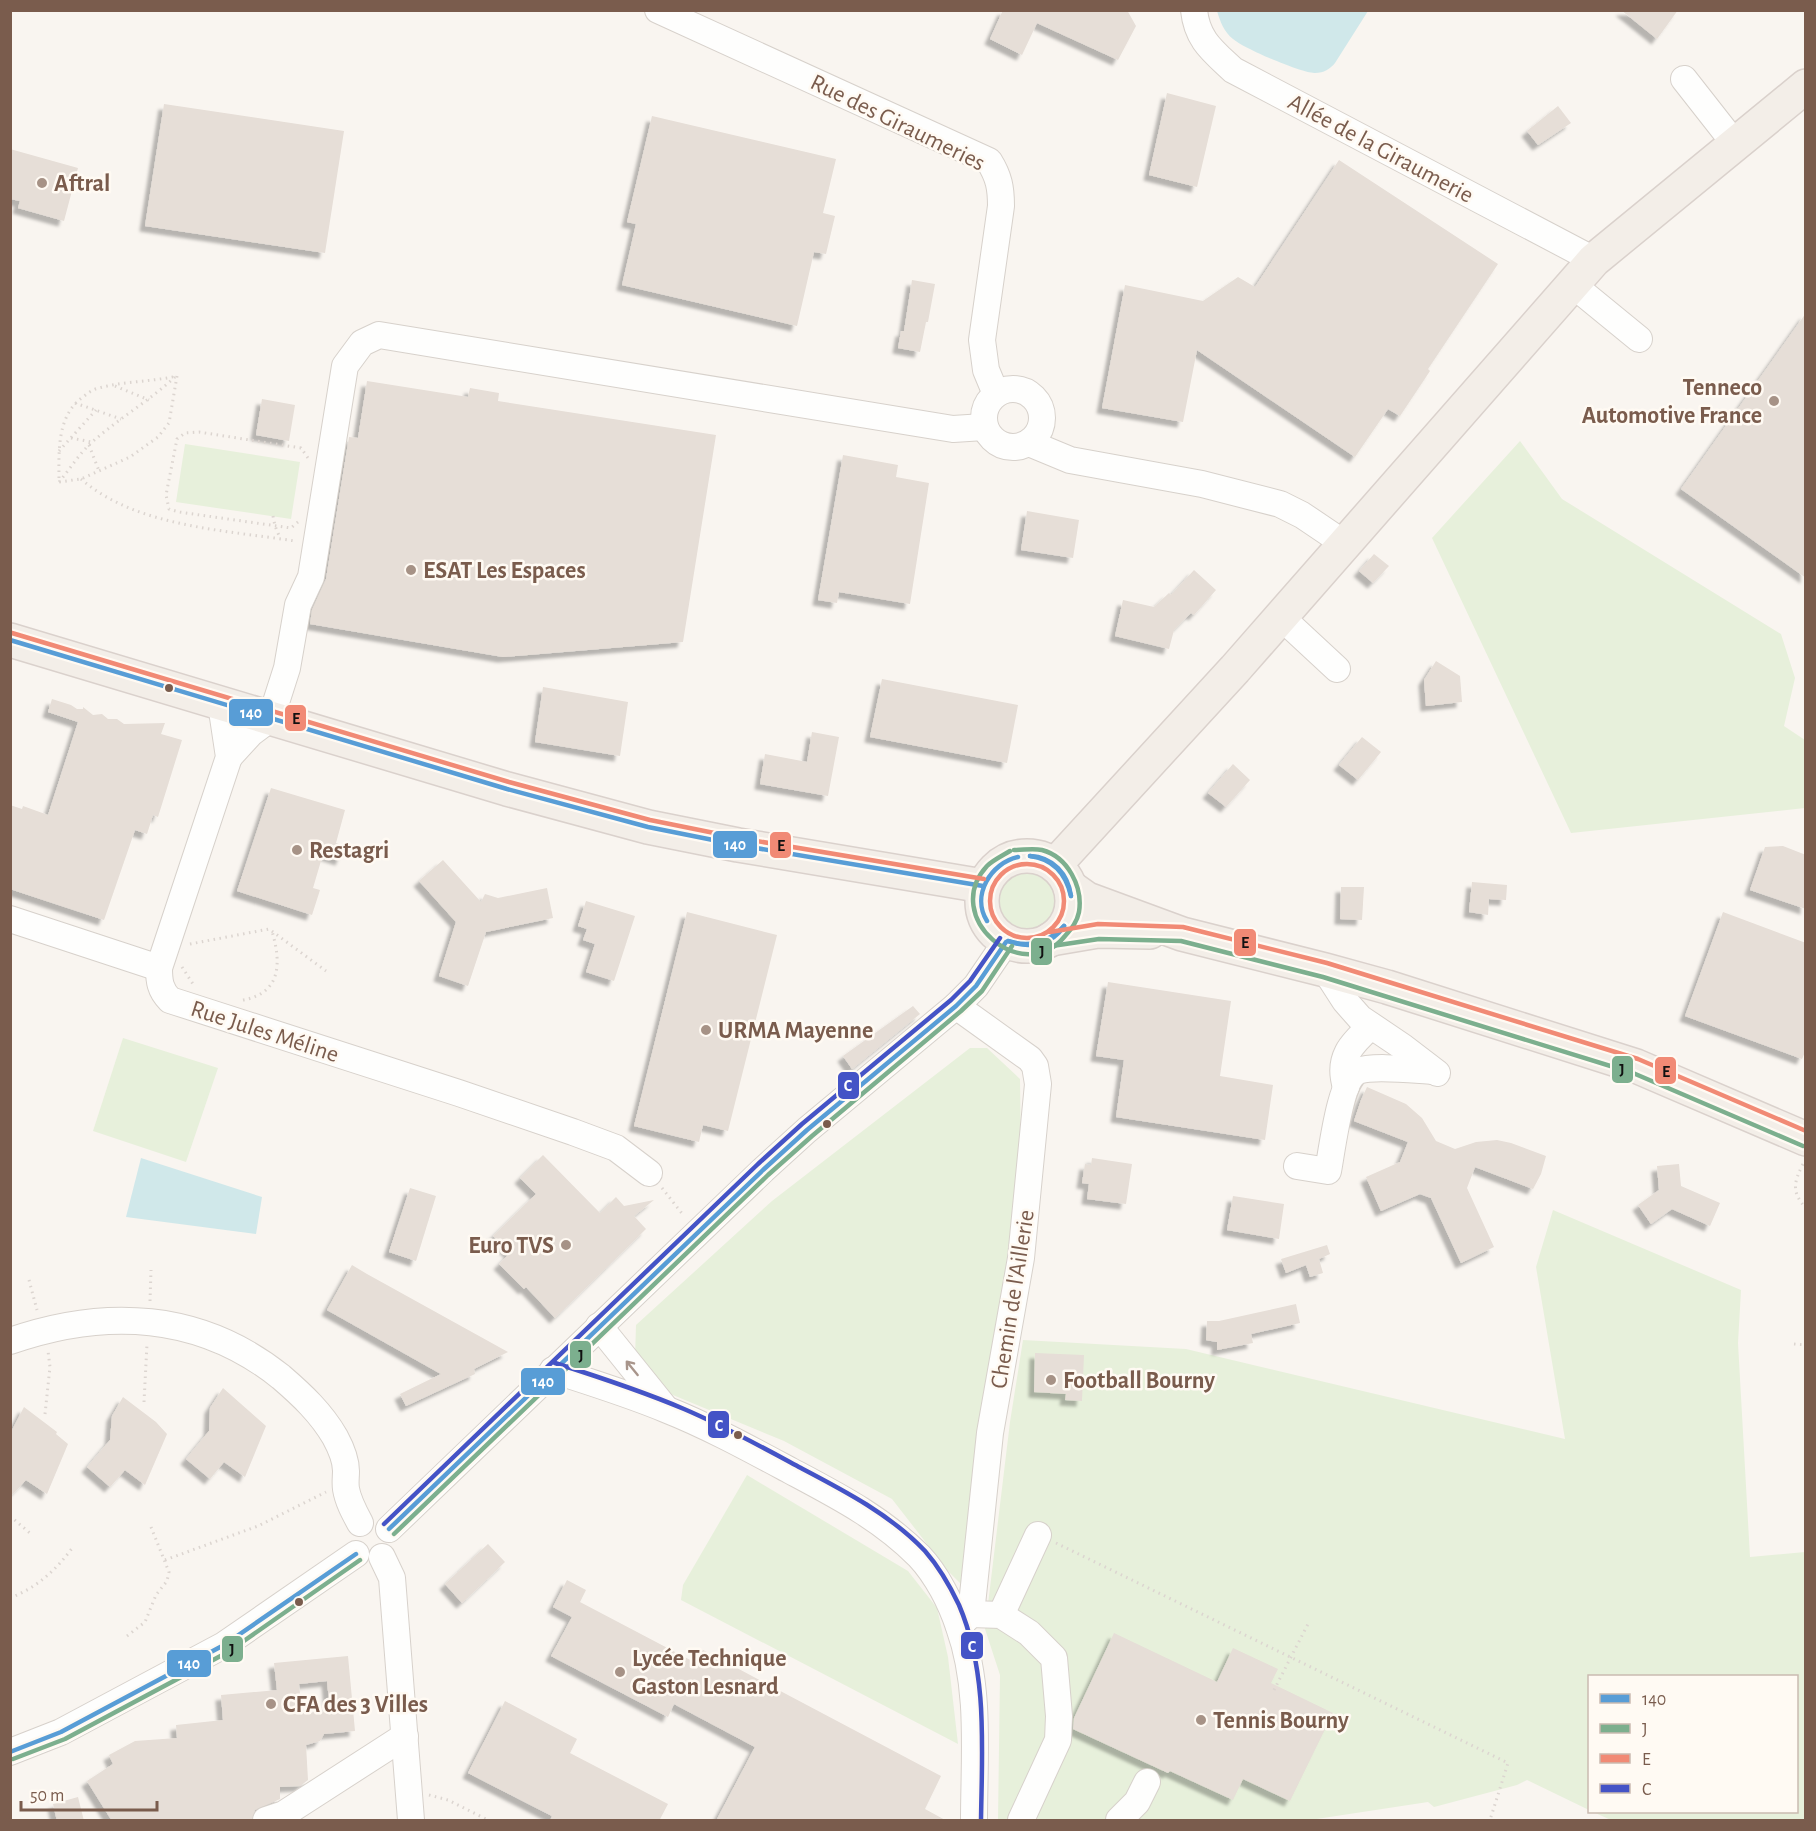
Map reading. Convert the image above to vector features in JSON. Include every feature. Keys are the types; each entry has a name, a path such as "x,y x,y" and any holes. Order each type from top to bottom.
{"main road":[{"path":"1063,876 1281,617 1594,260 1806,87"},
{"path":"10,640 507,789 648,827 738,845 983,886"},
{"path":"1182,934 1098,931 1051,939 1037,945 1021,946 1006,942 987,924 982,905 983,886 990,873 1001,863 1014,857 1035,856 1063,876 1087,899 1108,908 1182,934 1325,970 1636,1066 1806,1139"},
{"path":"1051,939 1060,932 1071,911 1072,899 1063,876"}],"street":[{"name":"Rue des Giraumeries","path":"658,10 989,161 997,173 1001,187 1001,206 982,340 986,370 996,394"},
{"name":"Allée de la Giraumerie","path":"1194,10 1195,24 1204,43 1233,70 1594,260"},
{"path":"1684,79 1735,144"},
{"path":"1573,285 1639,339"},
{"path":"10,919 167,954 229,757 251,733 271,718 287,668 298,605 311,577 345,366 362,343 379,335 953,429 984,427"},
{"path":"1014,389 1031,395 1041,410 1041,429 1029,443 1011,448 994,442 984,427 985,408 996,394 1014,389"},
{"path":"1029,443 1070,460 1202,484 1280,504 1302,514 1345,544"},
{"path":"1281,617 1337,669"},
{"path":"221,704 229,757"},
{"path":"388,1529 696,1231 807,1130 956,1006 976,986 1006,942"},
{"name":"Rue Jules Méline","path":"167,954 159,983 170,1000 459,1093 584,1136 616,1148 650,1173"},
{"path":"1297,1166 1328,1171 1342,1098 1351,1077 1359,1071 1380,1069 1439,1074 1360,1018 1345,1001 1325,970"},
{"name":"Chemin de l'Aillerie","path":"956,1006 1030,1059 1035,1066 1038,1084 1021,1258 990,1433 965,1620"},
{"path":"1346,1087 1342,1075 1345,1057 1350,1046 1371,1026"},
{"path":"10,1341 69,1324 118,1321 183,1326 215,1337 266,1365 304,1396 323,1419 344,1457 345,1487 349,1502 360,1523"},
{"path":"599,1326 665,1409"},
{"path":"553,1370 665,1409 747,1448 855,1505 891,1530 921,1558 965,1620 967,1653 974,1695 974,1821"},
{"path":"366,1520 378,1521 388,1529 392,1541 387,1553 382,1557 369,1560 356,1554 352,1548 351,1534 360,1523 366,1520"},
{"path":"1001,1615 1038,1535"},
{"path":"10,1752 61,1732 224,1645 356,1554"},
{"path":"382,1557 392,1578 410,1808"},
{"path":"965,1620 1001,1615 1029,1633 1054,1658 1059,1716 1058,1740 1021,1821"},
{"path":"266,1821 284,1814 405,1736"},
{"path":"1119,1821 1137,1802 1147,1782"}],"path":[{"path":"59,482 59,451 64,422 75,403 96,388 153,382 177,376"},
{"path":"59,482 91,443 177,376"},
{"path":"59,482 81,479 130,457 158,437 169,423 177,376"},
{"path":"113,385 149,400"},
{"path":"75,403 121,418"},
{"path":"59,451 96,410"},
{"path":"299,521 291,528 179,512 169,508 166,495 177,439 185,433 199,432 301,448 307,454 308,460"},
{"path":"71,438 91,443"},
{"path":"91,443 99,471"},
{"path":"81,479 92,489 126,507 158,519 315,543"},
{"path":"273,516 274,526 280,538"},
{"path":"167,954 269,929 326,971"},
{"path":"235,1001 259,995 274,978 279,966 278,951 272,931"},
{"path":"167,954 181,966 195,986"},
{"path":"1806,1159 1796,1182 1796,1194 1806,1208"},
{"path":"650,1173 696,1231"},
{"path":"1794,1344 1806,1345"},
{"path":"165,1560 258,1526 329,1491 345,1487"},
{"path":"10,1516 31,1534"},
{"path":"127,1636 145,1622 156,1595 167,1581 169,1572 151,1527"},
{"path":"1038,1535 1508,1763 1490,1821"},
{"path":"10,1598 26,1592 44,1580 60,1565 73,1547"},
{"path":"1274,1690 1308,1624"},
{"path":"410,1808 432,1795 448,1800 488,1821"}],"green space":[{"path":"1520,441 1562,499 1781,634 1795,678 1784,726 1805,740 1805,808 1571,833 1432,538"},
{"path":"185,444 300,462 291,519 176,502"},
{"path":"1024,869 1036,869 1052,878 1059,888 1061,900 1059,912 1052,922 1036,931 1024,931 1013,926 1004,917 999,906 999,894 1004,883 1013,874"},
{"path":"123,1038 218,1068 186,1162 93,1131"},
{"path":"970,1048 987,1048 1020,1079 1021,1153 963,1586 948,1571 892,1499 784,1441 656,1388 635,1358 636,1325 772,1201"},
{"path":"1553,1210 1741,1290 1738,1343 1750,1557 1805,1552 1805,1820 1611,1820 1595,1813 1798,1813 1798,1675 1588,1675 1588,1810 1527,1780 1517,1785 1434,1807 1428,1802 1310,1820 998,1820 1000,1675 985,1629 1010,1422 1023,1340 1186,1349 1565,1439 1536,1267"},
{"path":"747,1475 908,1571 937,1608 948,1657 958,1744 681,1600 683,1585"}],"water":[{"path":"1217,10 1368,11 1335,63 1326,70 1315,73 1286,65 1239,43 1225,30"},
{"path":"141,1158 262,1197 256,1234 126,1217"}],"building":[{"path":"1003,10 1127,10 1136,26 1118,60 1037,23 1022,55 990,39"},
{"path":"1621,10 1678,10 1657,39"},
{"path":"1167,93 1216,106 1197,187 1149,175"},
{"path":"164,104 344,131 325,253 145,226"},
{"path":"1558,106 1571,123 1538,145 1527,131"},
{"path":"652,116 836,159 823,213 835,216 826,254 814,252 797,326 622,285 636,224 627,222"},
{"name":"Aftral","path":"10,149 78,168 64,221 18,208 20,201 10,199"},
{"path":"1339,160 1498,264 1428,369 1430,371 1400,416 1388,409 1355,457 1197,350 1183,422 1102,408 1125,285 1203,301 1238,277 1255,287"},
{"path":"912,280 935,284 920,352 898,348 901,331 904,331"},
{"name":"Tenneco Automotive France","path":"1806,313 1806,578 1681,489"},
{"path":"367,381 468,397 470,388 499,393 498,401 716,435 683,642 503,657 310,624 312,610 326,579 349,437 358,438"},
{"path":"262,399 295,405 289,441 256,435"},
{"path":"843,455 898,465 896,477 929,483 910,604 839,592 837,603 818,600"},
{"path":"1027,511 1079,520 1073,558 1021,550"},
{"path":"1374,554 1389,566 1373,583 1359,571"},
{"path":"1194,570 1216,590 1194,615 1191,613 1174,630 1169,649 1115,636 1123,600 1154,607 1169,593 1171,595"},
{"path":"1436,661 1460,676 1462,702 1426,706 1424,680"},
{"path":"882,679 1018,705 1007,763 870,737"},
{"path":"543,687 628,702 620,756 535,742"},
{"path":"52,699 77,709 83,709 83,707 93,715 102,714 108,719 117,719 124,724 165,723 161,734 182,740 158,817 153,815 147,834 135,830 104,920 10,889 10,805 22,809 23,806 48,815 78,722 48,712"},
{"path":"812,732 839,737 828,796 760,784 765,754 807,762"},
{"path":"1362,737 1381,752 1358,780 1339,765"},
{"path":"1233,764 1250,780 1226,807 1208,793"},
{"name":"Restagri","path":"271,788 345,810 336,843 346,846 341,860 323,854 313,888 320,890 312,915 237,891"},
{"path":"1783,846 1806,855 1806,909 1750,890 1765,847"},
{"path":"443,860 481,902 485,894 498,898 547,888 553,918 486,932 468,986 439,976 456,922 419,881"},
{"path":"1472,882 1507,885 1506,900 1489,899 1488,915 1469,912"},
{"path":"1341,887 1364,887 1362,920 1340,919"},
{"path":"586,901 635,916 614,981 586,972 595,944 583,940 587,929 578,926"},
{"name":"URMA Mayenne","path":"687,912 777,935 728,1131 703,1125 699,1142 634,1126"},
{"path":"1723,912 1806,943 1806,1050 1802,1059 1685,1016"},
{"path":"1108,982 1231,1001 1220,1076 1273,1085 1265,1140 1116,1117 1124,1060 1096,1056"},
{"path":"913,1006 920,1014 852,1069 843,1056"},
{"path":"1367,1087 1406,1104 1422,1118 1436,1141 1455,1149 1476,1142 1497,1140 1546,1156 1541,1174 1533,1189 1475,1167 1467,1188 1494,1247 1461,1263 1431,1198 1420,1194 1381,1211 1366,1177 1400,1162 1408,1142 1354,1121"},
{"name":"Euro TVS","path":"543,1155 600,1213 616,1197 624,1206 654,1200 634,1216 646,1229 555,1318 526,1287 524,1289 499,1264 510,1253 493,1236 536,1194 520,1178"},
{"path":"1092,1158 1132,1164 1126,1204 1087,1199 1089,1184 1082,1183 1085,1164 1091,1165"},
{"path":"1679,1164 1681,1186 1720,1203 1710,1226 1672,1209 1651,1224 1638,1205 1659,1190 1657,1166"},
{"path":"410,1188 436,1196 416,1261 389,1252"},
{"path":"1233,1196 1284,1204 1279,1239 1227,1230"},
{"path":"1327,1245 1330,1254 1319,1259 1323,1273 1310,1277 1306,1265 1286,1273 1281,1259"},
{"path":"352,1265 508,1352 474,1369 475,1374 406,1406 400,1394 441,1374 327,1310"},
{"path":"1296,1304 1300,1323 1251,1334 1253,1343 1217,1350 1217,1342 1206,1340 1207,1321 1219,1321"},
{"name":"Football Bourny","path":"1035,1353 1084,1355 1082,1401 1065,1400 1066,1394 1034,1392"},
{"path":"223,1388 266,1426 245,1477 224,1462 210,1479 186,1459 209,1431 210,1408"},
{"path":"123,1397 156,1422 167,1434 145,1485 125,1470 110,1487 87,1467 110,1440 112,1416"},
{"path":"24,1407 57,1432 56,1434 68,1444 47,1494 26,1480 10,1497 11,1432"},
{"path":"488,1544 505,1562 462,1603 445,1584"},
{"path":"567,1580 586,1590 580,1602 696,1663 703,1650 941,1776 925,1809 947,1821 716,1821 755,1747 674,1704 668,1717 551,1656 572,1617 553,1607"},
{"name":"Tennis Bourny","path":"1114,1633 1217,1682 1233,1648 1278,1669 1271,1683 1333,1713 1290,1801 1243,1779 1233,1800 1073,1729 1074,1718"},
{"path":"348,1656 355,1731 324,1734 320,1741 306,1745 308,1780 300,1786 280,1787 280,1799 255,1810 251,1821 112,1821 87,1781 113,1764 109,1755 135,1741 177,1738 176,1725 223,1720 221,1695 277,1690 274,1663","holes":["327,1681 330,1711 302,1713 299,1684"]},
{"path":"505,1701 577,1739 570,1753 668,1804 659,1821 550,1821 552,1816 468,1773"},
{"path":"78,1797 84,1821 57,1821 53,1804"}],"transit line":[{"name":"E","path":"12,633 509,782 650,820 739,838 984,879"},
{"name":"140","path":"10,640 507,789 648,827 738,845 983,886"},
{"name":"J","path":"1010,851 987,866 975,886 973,906 980,924 993,940 1009,950 1028,954 1048,950 1065,936 1077,919 1080,902 1076,883 1066,866 1051,854 1039,849 1014,850"},
{"name":"140","path":"1030,856 1046,860 1058,869 1066,881 1071,896"},
{"name":"140","path":"1030,856 1046,860 1058,868 1067,881 1071,896"},
{"name":"140","path":"987,921 981,901 986,882 1000,866 1018,857"},
{"name":"E","path":"1027,864 1041,867 1053,875 1061,887 1064,901 1061,915 1053,927 1041,935 1027,938 1013,935 1001,927 993,915 990,901 993,887 1001,875 1013,867 1027,864"},
{"name":"E","path":"1050,932 1098,924 1183,927 1327,963 1638,1059 1806,1131"},
{"name":"140","path":"1008,941 1024,944 1039,942 1052,936 1064,926"},
{"name":"140","path":"1008,941 1024,945 1039,944 1053,937 1064,926"},
{"name":"C","path":"384,1524 758,1164 802,1124 951,1000 970,981 1000,938"},
{"name":"J","path":"1052,946 1099,939 1181,941 1323,977 1633,1073 1803,1146"},
{"name":"140","path":"389,1529 763,1170 807,1130 956,1006 976,986 1006,942"},
{"name":"J","path":"394,1534 768,1175 961,1011 982,991 1012,946"},
{"name":"C","path":"555,1363 652,1396 728,1430 867,1505 897,1526 925,1551 944,1577 959,1605 975,1657 982,1738 981,1820"},
{"name":"140","path":"10,1752 61,1732 224,1645 356,1554"},
{"name":"J","path":"13,1759 65,1739 228,1652 360,1560"}],"place":[{"name":"Aftral","path":"42,183"},
{"name":"Tenneco Automotive France","path":"1774,401"},
{"name":"ESAT Les Espaces","path":"411,570"},
{"name":"Restagri","path":"297,850"},
{"name":"URMA Mayenne","path":"706,1030"},
{"name":"Euro TVS","path":"566,1245"},
{"name":"Football Bourny","path":"1051,1380"},
{"name":"Lycée Technique Gaston Lesnard","path":"620,1672"},
{"name":"CFA des 3 Villes","path":"271,1704"},
{"name":"Tennis Bourny","path":"1201,1720"}]}
